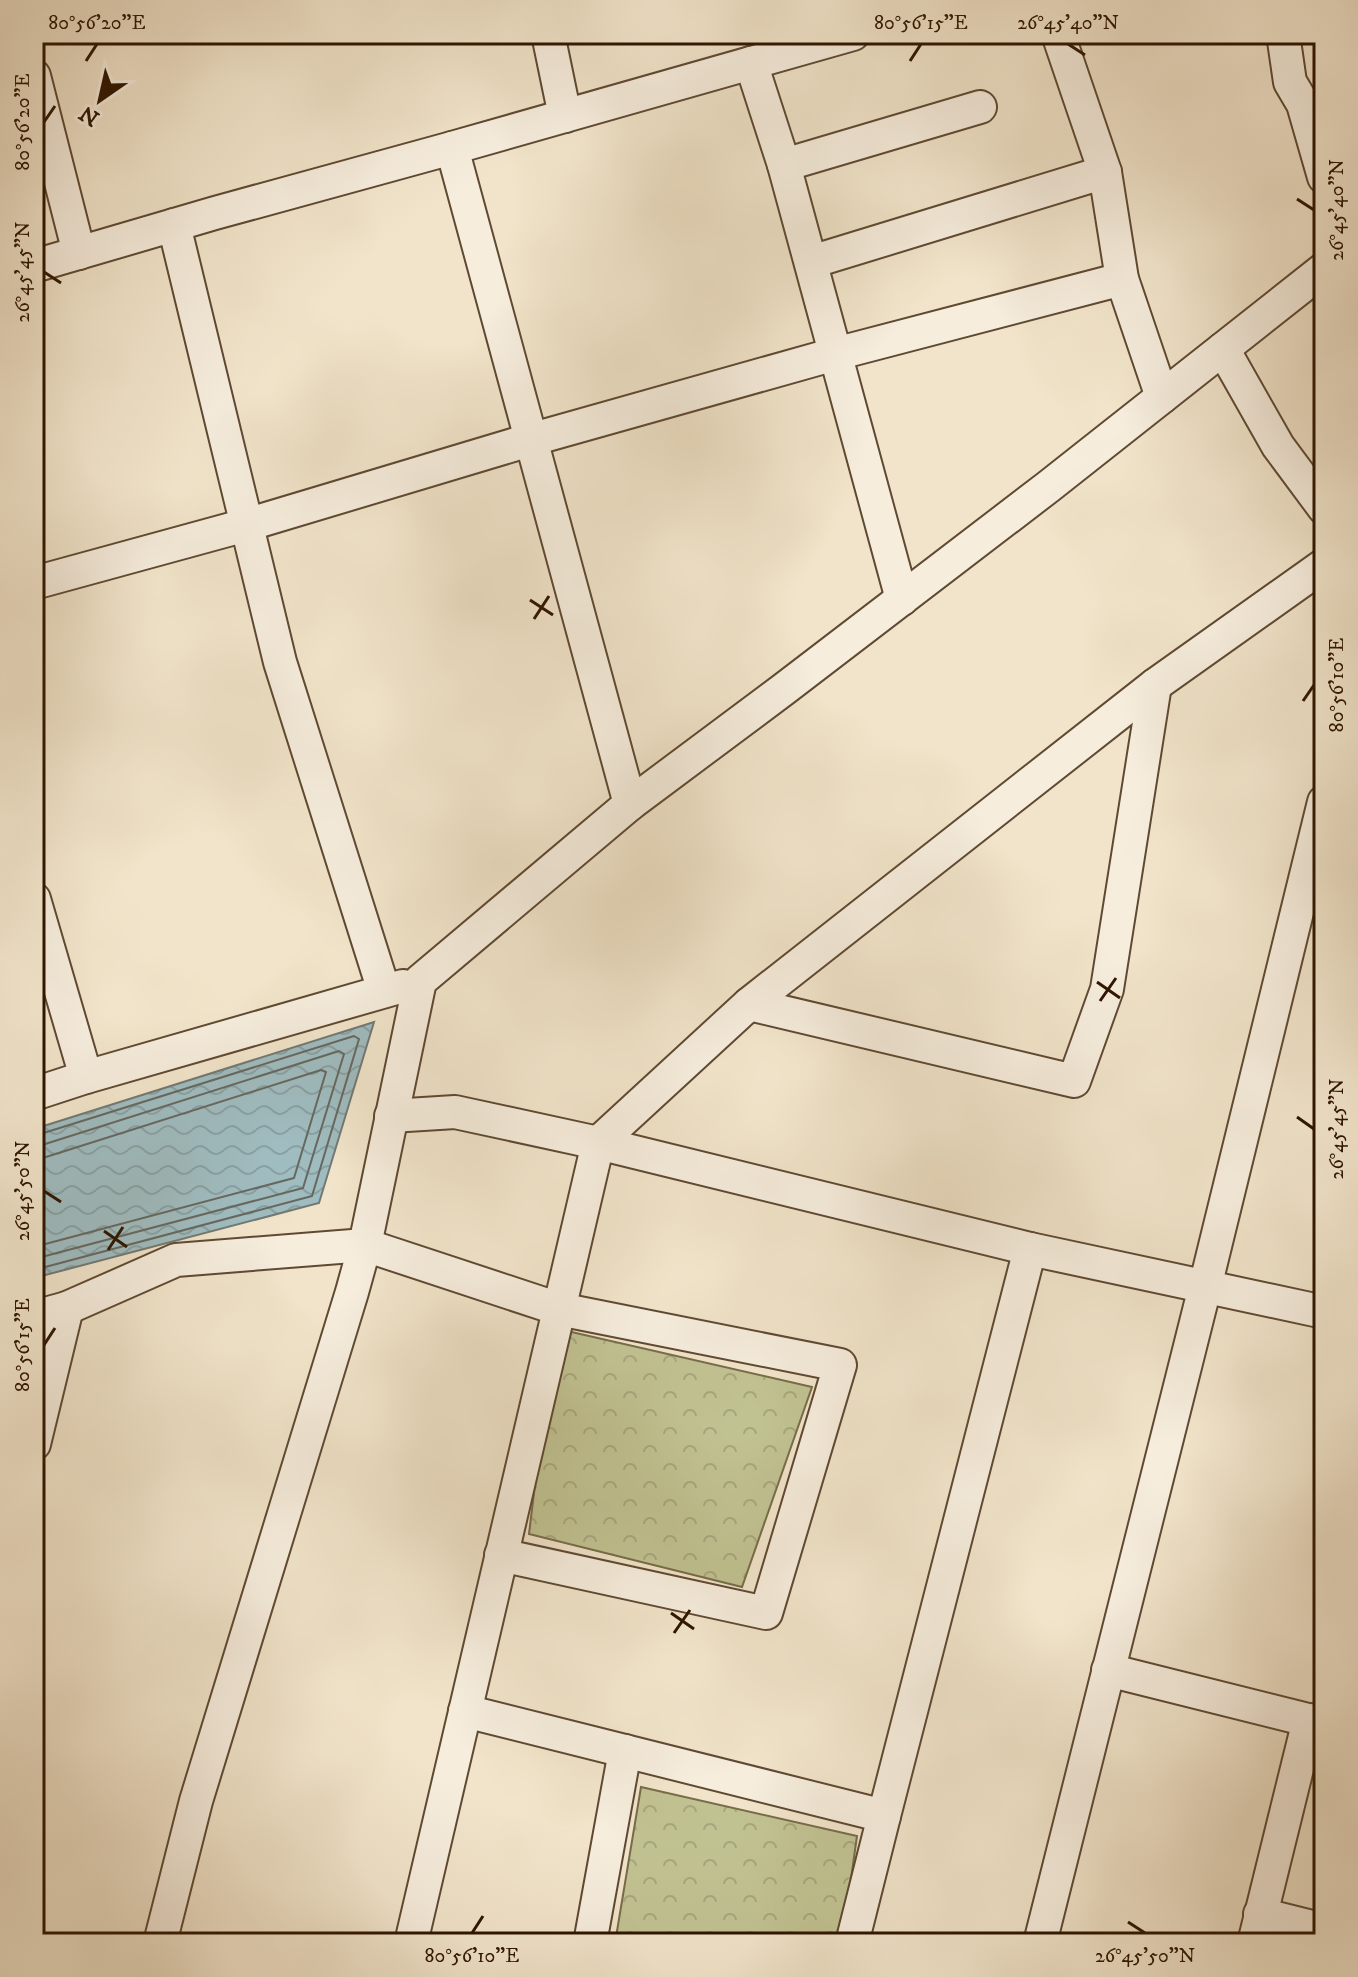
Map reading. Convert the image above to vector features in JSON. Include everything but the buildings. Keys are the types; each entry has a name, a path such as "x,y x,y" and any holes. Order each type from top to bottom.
{"street":[{"path":"548,34 565,116"},
{"path":"34,266 853,34"},
{"path":"1058,34 1105,172 1122,279 1162,397"},
{"path":"1283,34 1290,82 1303,104 1324,177"},
{"path":"751,63 784,165 902,599"},
{"path":"34,76 79,253"},
{"path":"784,165 980,107"},
{"path":"452,148 630,804"},
{"path":"811,262 1105,172"},
{"path":"174,225 280,662 384,991"},
{"path":"34,1094 420,981 630,804 902,599 1324,269"},
{"path":"34,583 246,525 835,354 1122,279"},
{"path":"1223,349 1278,446 1324,508"},
{"path":"411,1943 598,1143 749,1004 1155,685 1324,565"},
{"path":"749,1004 1074,1081 1107,989 1155,685"},
{"path":"1040,1943 1324,802"},
{"path":"34,899 86,1077"},
{"path":"160,1943 196,1801 365,1245 420,981"},
{"path":"391,1116 455,1112 598,1143 1030,1249 1324,1312"},
{"path":"34,1317 67,1308 176,1260 365,1245 559,1309 840,1365 766,1613 501,1555"},
{"path":"852,1943 1030,1249"},
{"path":"34,1444 67,1308"},
{"path":"1108,1670 1316,1722 1257,1928 1324,1930"},
{"path":"465,1711 884,1816"},
{"path":"590,1943 625,1751"}],"green space":[{"path":"554,1328 812,1387 742,1587 529,1534"},
{"path":"641,1787 857,1836 842,1943 615,1943"}],"water":[{"path":"374,1022 319,1203 34,1278 34,1129"}]}
